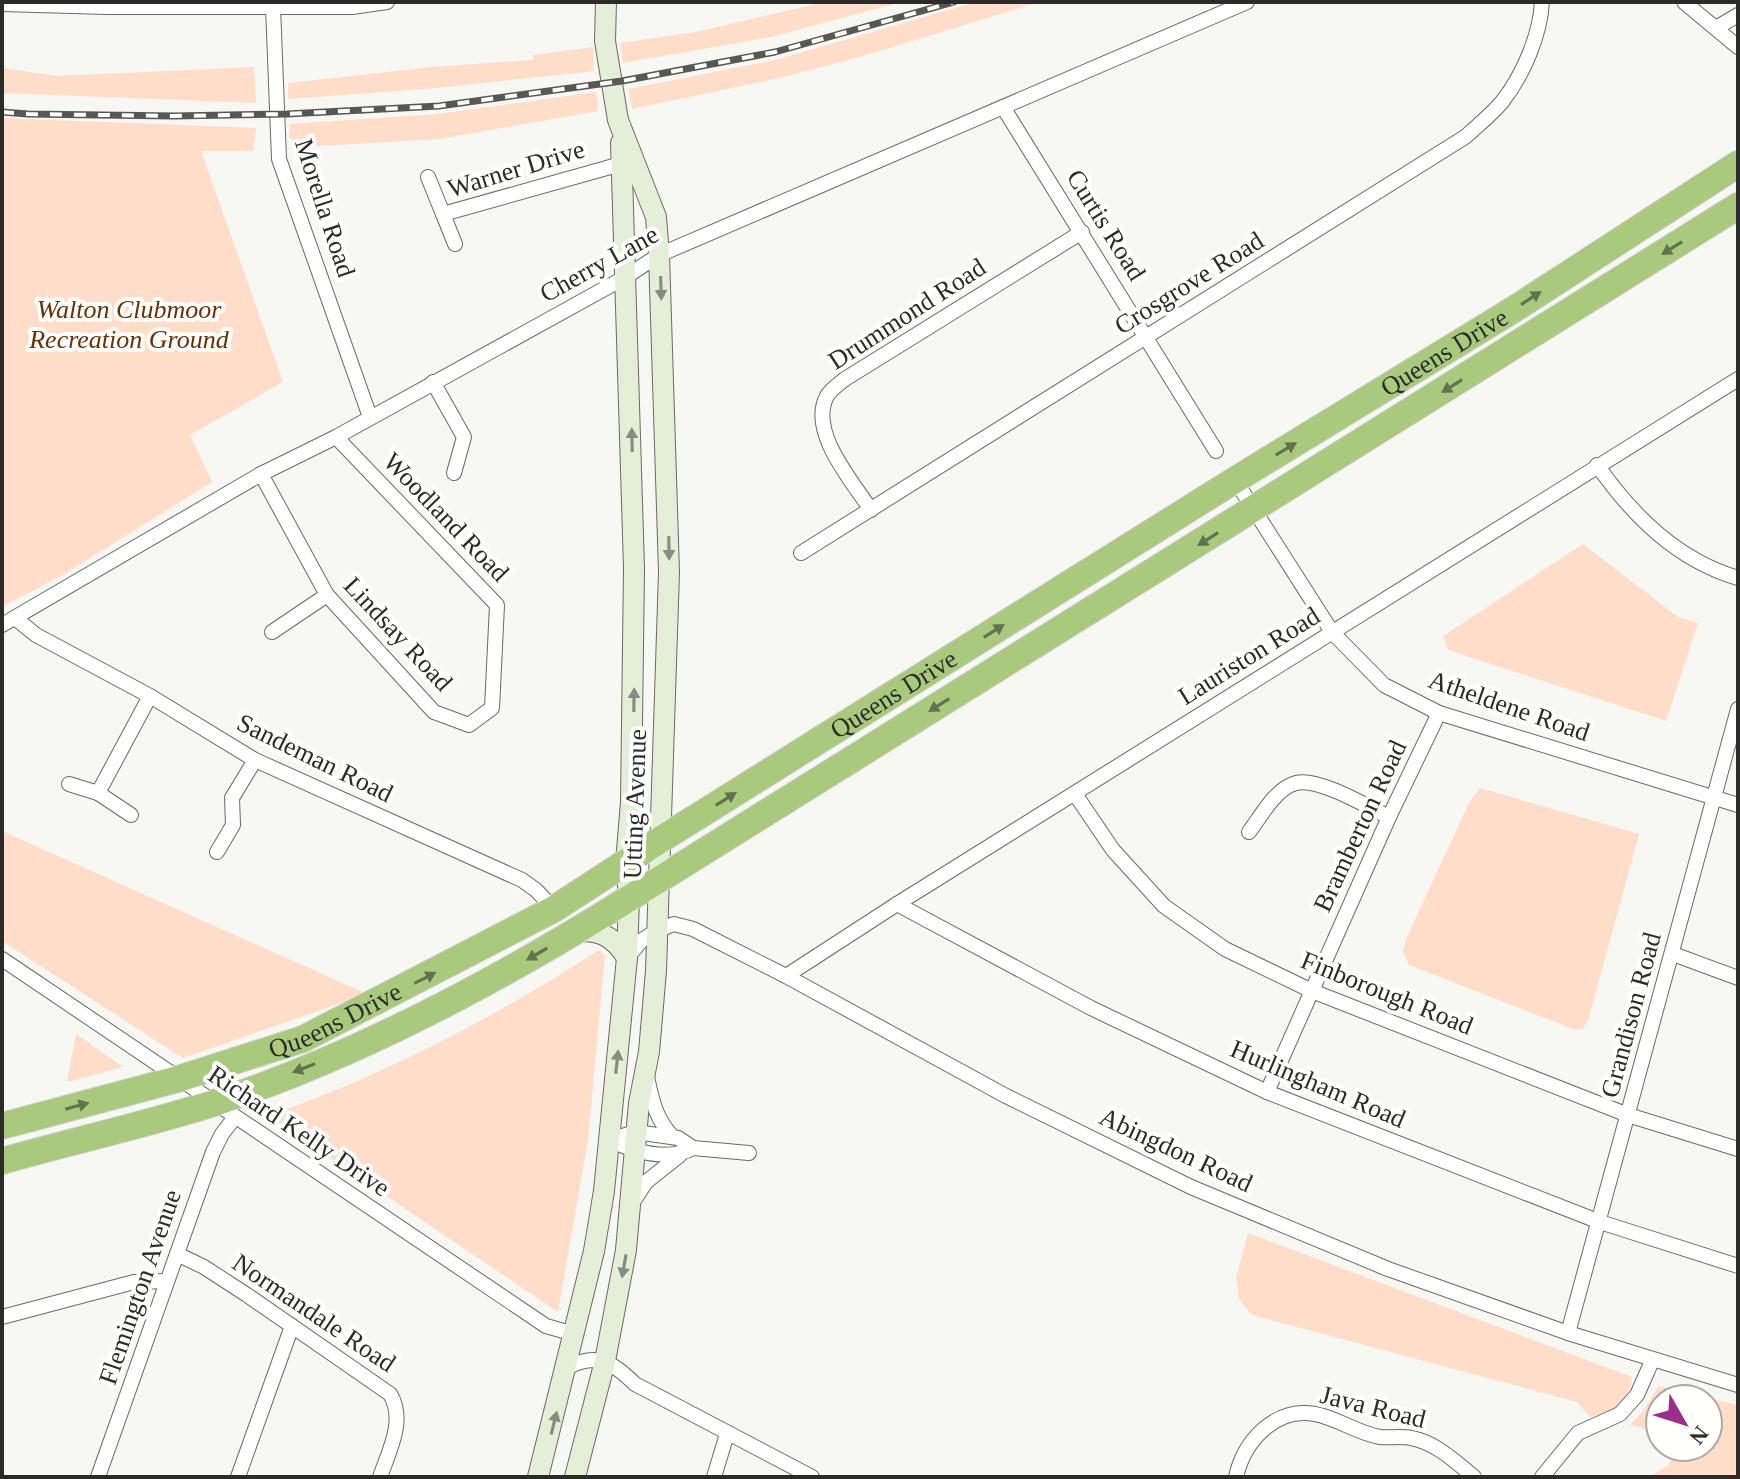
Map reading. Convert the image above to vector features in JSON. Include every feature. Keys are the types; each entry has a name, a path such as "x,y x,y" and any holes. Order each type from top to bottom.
{"highway":[{"name":"Queens Drive","path":"2,1126 178,1079 303,1039 554,909 1235,480 1516,308 1738,164"},
{"name":"Queens Drive","path":"2,1161 225,1110 460,998 576,932 1738,206"}],"street":[{"path":"3,4 273,7 387,2"},
{"name":"Cherry Lane","path":"9,622 261,474 336,437 624,278 659,255 1247,2"},
{"name":"Crosgrove Road","path":"801,553 1465,137 1502,101 1527,61 1541,17 1542,2"},
{"path":"1684,2 1738,47"},
{"name":"Utting Avenue","path":"538,1477 594,1251 609,1140 627,958 629,898 626,862 633,742 632,430 624,278 626,162 605,41 606,3"},
{"name":"Morella Road","path":"273,7 279,159 370,417"},
{"path":"1716,28 1738,15"},
{"name":"Curtis Road","path":"1003,107 1216,451"},
{"name":"Utting Avenue","path":"575,1477 605,1361 626,1250 658,930 669,572 659,255 656,217 626,162"},
{"name":"Warner Drive","path":"455,244 443,214 626,162"},
{"path":"428,177 443,214"},
{"name":"Drummond Road","path":"871,510 837,459 824,433 821,412 828,394 845,379 1082,232"},
{"name":"Lauriston Road","path":"786,976 1738,379"},
{"path":"433,382 464,437 454,473"},
{"name":"Woodland Road","path":"336,437 497,605 492,708 469,725"},
{"path":"1597,465 1625,504 1670,543 1709,570 1738,578"},
{"name":"Lindsay Road","path":"261,474 327,595 434,712 469,725"},
{"path":"1235,480 1255,510"},
{"name":"Atheldene Road","path":"1255,510 1332,632 1384,685 1439,713 1738,805"},
{"path":"272,632 327,595"},
{"name":"Sandeman Road","path":"9,622 150,696 255,760 522,880 554,909"},
{"path":"98,793 150,696"},
{"name":"Grandison Road","path":"1568,1333 1738,709"},
{"name":"Bramberton Road","path":"1267,1092 1389,817 1439,713"},
{"path":"217,852 233,825 232,798 255,760"},
{"path":"1249,832 1277,795 1295,783 1314,783 1389,817"},
{"path":"69,784 98,793 131,815"},
{"name":"Finborough Road","path":"1075,794 1113,850 1164,906 1225,949 1312,991 1628,1115 1738,1149"},
{"name":"Hurlingham Road","path":"897,904 1091,1008 1267,1092 1600,1222 1738,1266"},
{"name":"Abingdon Road","path":"658,930 674,924 693,929 1006,1096 1191,1187 1388,1269 1652,1361 1738,1385"},
{"path":"576,932 591,931 609,937 620,946 627,958 642,940 658,930"},
{"path":"1673,954 1738,978"},
{"name":"Richard Kelly Drive","path":"2,959 546,1326 574,1334"},
{"path":"646,1073 661,1123 687,1152"},
{"name":"Flemington Avenue","path":"98,1477 217,1143 225,1110"},
{"path":"636,1142 673,1137"},
{"path":"609,1140 687,1152 749,1153"},
{"path":"630,1210 646,1182 687,1152"},
{"name":"Normandale Road","path":"177,1254 204,1267 384,1389 393,1400 397,1422 380,1477"},
{"path":"2,1317 134,1282 167,1281"},
{"path":"238,1477 292,1326"},
{"path":"566,1368 588,1358 605,1361 635,1384 812,1477"},
{"path":"1542,1477 1578,1433 1620,1414 1637,1395 1652,1361"},
{"path":"599,1382 614,1380 635,1384"},
{"name":"Java Road","path":"1236,1477 1239,1463 1255,1435 1284,1415 1314,1413 1379,1437 1413,1438 1446,1453 1474,1477"},
{"path":"714,1477 727,1434"}],"green space":[{"path":"824,2 901,2 771,37 623,63 620,43 696,32"},
{"path":"976,2 1039,2 860,57 779,78 632,109 628,89 775,60"},
{"path":"593,47 594,71 436,88 288,99 288,83 432,67 533,60 533,55"},
{"path":"254,67 256,103 2,93 2,68 57,76"},
{"path":"596,92 598,111 440,139 300,147 289,137 290,124 437,114"},
{"name":"Walton Clubmoor Recreation Ground","path":"2,118 256,128 253,151 201,151 283,382 190,435 212,482 66,573 2,607"},
{"path":"1583,544 1678,617 1698,623 1666,721 1448,650 1443,636"},
{"path":"1480,788 1639,834 1588,1021 1582,1029 1573,1029 1409,965 1403,951 1469,803"},
{"path":"2,831 367,994 183,1058 2,941"},
{"path":"599,950 605,955 588,1140 558,1312 268,1116 355,1082 439,1043"},
{"path":"76,1034 123,1067 67,1082"},
{"path":"1248,1233 1632,1377 1628,1395 1619,1406 1590,1417 1577,1402 1252,1315 1239,1299 1236,1278"},
{"path":"1724,1402 1738,1405 1738,1477 1653,1477 1669,1465 1724,1463"},
{"path":"1643,1411 1644,1429 1630,1425"}],"railway":[{"path":"2,112 174,116 439,106 622,81 775,52 954,2"}]}
